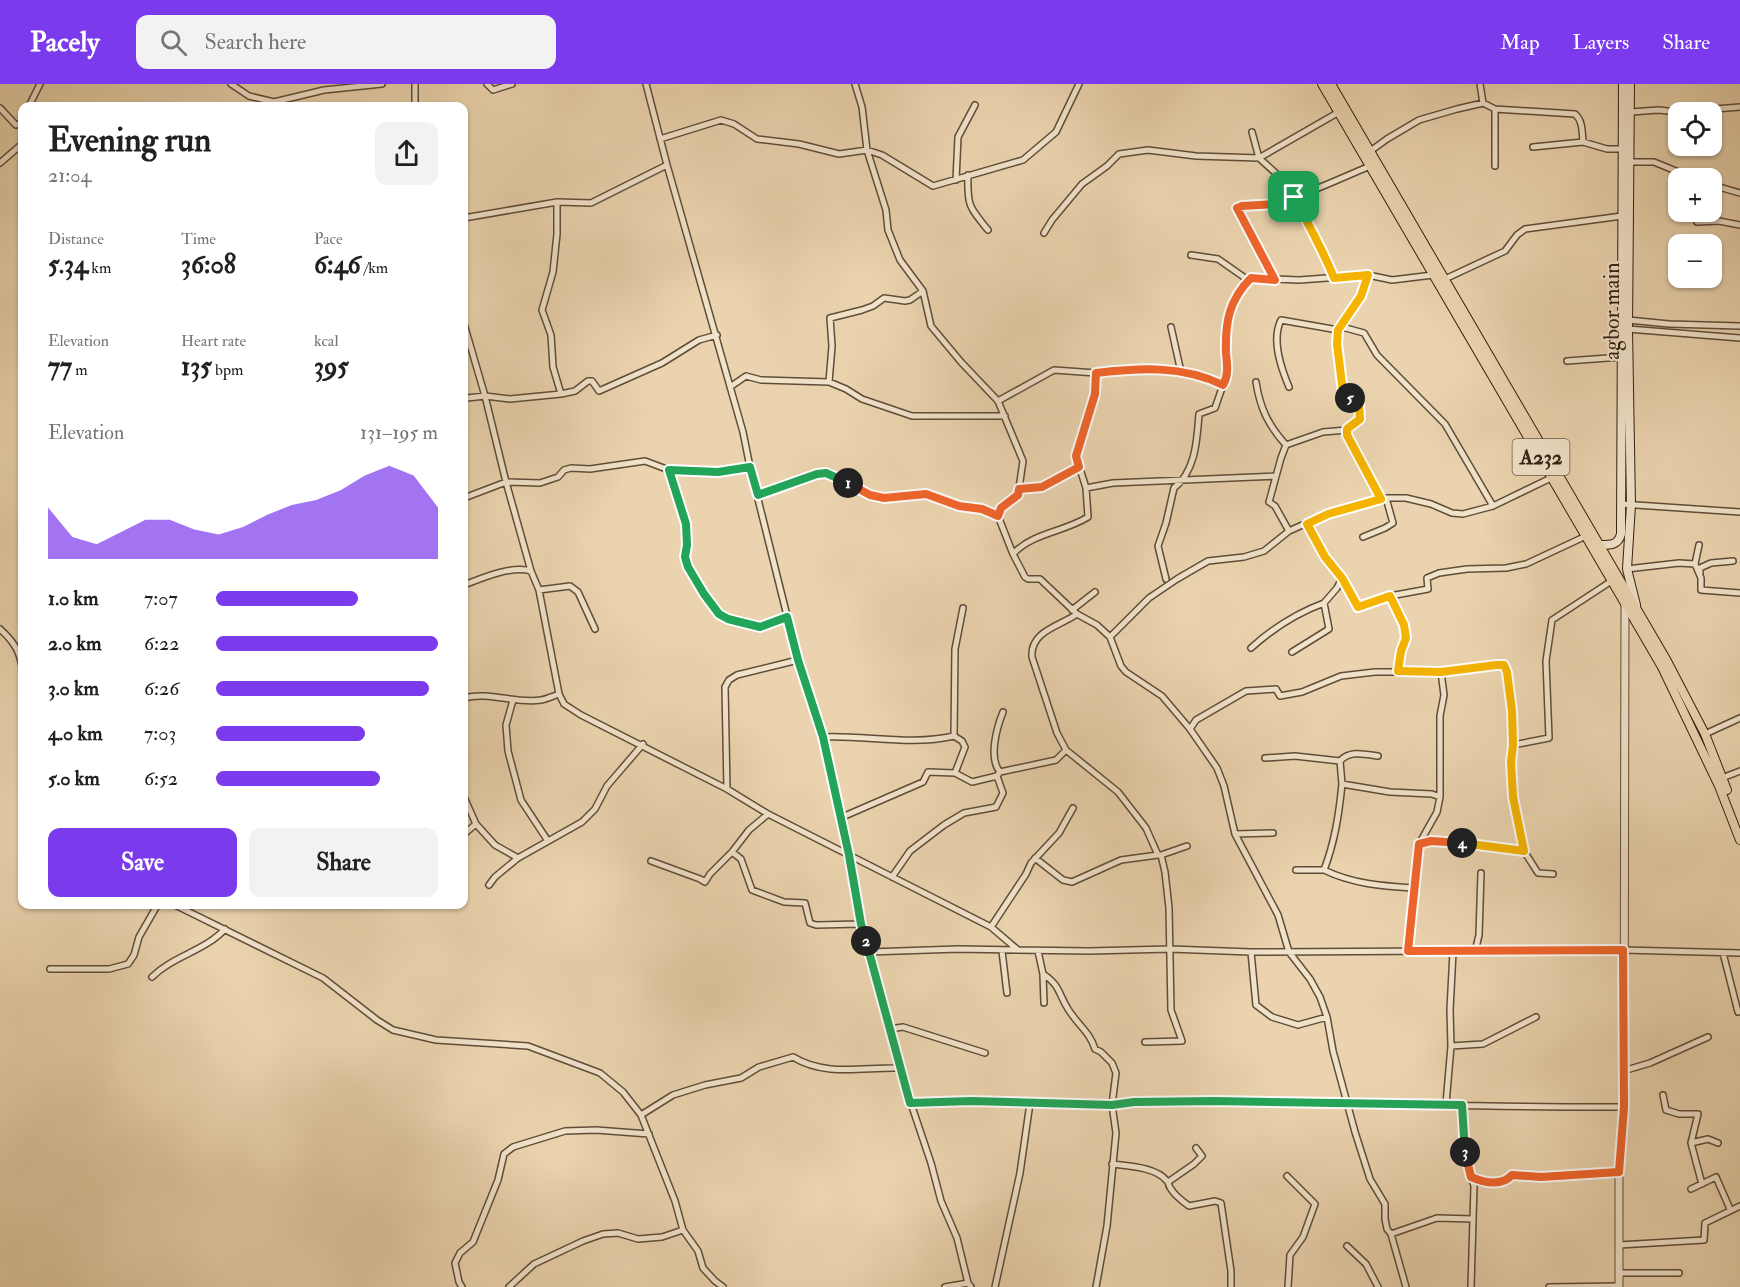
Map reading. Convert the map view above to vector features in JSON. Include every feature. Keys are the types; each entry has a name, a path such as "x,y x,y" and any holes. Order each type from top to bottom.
{"highway":[{"name":"A232","path":"1322,84 1445,279 1637,606 1705,734 1740,824"},
{"name":"A232","path":"1331,84 1368,154 1370,166 1662,667 1687,715 1740,840"}],"main road":[{"name":"agbor main","path":"1623,84 1621,504 1625,536"},
{"name":"agbor main","path":"1625,536 1630,505 1628,320 1630,84"},
{"path":"1601,545 1614,544 1625,536"},
{"path":"1625,536 1627,569 1637,606"}],"street":[{"path":"31,102 40,84"},
{"path":"231,84 249,96 268,102"},
{"path":"280,102 324,90 382,84"},
{"path":"415,84 415,102"},
{"path":"487,84 493,90 512,84"},
{"path":"646,84 743,432 798,660 823,737 849,855 861,924 899,1068 931,1163 941,1201 957,1238 970,1285 945,1287"},
{"path":"855,84 862,107 867,150 886,210 888,230 900,260 923,291 931,326 961,362 999,401 1023,461 1018,495 1001,508 998,516 1013,554 1025,577 1040,579 1075,612 1110,636 1121,666 1126,672 1162,696 1190,729 1217,768 1224,786 1235,834 1274,906 1289,952 1310,979 1327,1017 1328,1033 1347,1102 1370,1179 1385,1204 1385,1219 1405,1287"},
{"path":"660,140 721,120 734,124 757,139 799,144 839,154 867,150 882,155 933,186 968,175 1006,167 1023,160 1056,132 1079,84"},
{"path":"1480,84 1483,103"},
{"path":"291,98 292,102"},
{"path":"1368,154 1387,139 1419,120 1483,103 1495,110 1575,114 1580,118 1583,142"},
{"path":"956,180 958,137 975,105"},
{"path":"0,108 16,125 18,124"},
{"path":"1631,112 1740,108"},
{"path":"1495,110 1495,166"},
{"path":"1044,233 1082,184 1119,154 1148,150 1196,156 1259,158 1339,112"},
{"path":"1252,132 1259,158 1290,186 1334,278"},
{"path":"1533,147 1583,142 1606,149 1622,149"},
{"path":"0,163 18,147"},
{"path":"1629,162 1654,162 1669,168"},
{"path":"468,217 557,202 591,203 667,165"},
{"path":"1275,280 1237,208 1275,204 1316,190 1370,166"},
{"path":"968,175 967,196 970,208 988,230"},
{"path":"1722,188 1740,193"},
{"path":"557,202 557,234 553,272 542,310 551,335 553,367 561,394"},
{"path":"1445,279 1505,251 1517,235 1525,229 1622,216"},
{"path":"1722,222 1740,225"},
{"path":"1191,255 1218,259 1248,280"},
{"path":"1166,579 1158,546 1174,488 1184,480 1196,447 1199,414 1215,408 1223,385 1227,372 1226,337 1232,305 1236,294 1248,280 1251,278 1275,280 1368,275 1392,280 1433,275"},
{"path":"1286,445 1323,432 1347,429 1360,419 1359,405 1343,392 1337,344 1340,328 1361,296 1368,275"},
{"path":"829,382 832,346 830,318 873,306 884,298 909,300 923,291"},
{"path":"1289,387 1281,368 1278,350 1278,326 1281,320 1364,333 1377,355 1445,424 1493,506"},
{"path":"1628,320 1669,324 1740,326"},
{"path":"1171,327 1180,372"},
{"path":"1628,329 1740,338"},
{"path":"468,398 485,396 510,399 561,394 575,391 588,381 592,381 599,391 662,363 699,340 717,335"},
{"path":"468,338 531,571 539,590 559,694 564,704 727,789 768,814 991,927 1018,950"},
{"path":"1566,361 1622,357"},
{"path":"999,401 1054,370 1096,373 1157,368 1211,379 1223,385"},
{"path":"1013,554 1027,541 1076,525 1088,517 1086,488 1076,456 1095,394 1096,373"},
{"path":"730,387 746,376 761,380 829,382 846,388 862,399 912,416 1005,416"},
{"path":"1256,382 1261,407 1267,420 1286,445"},
{"path":"1347,429 1347,435 1384,499 1393,523 1363,537"},
{"path":"1286,445 1269,502 1275,506 1289,531"},
{"path":"468,496 506,482 540,483 558,477 564,470 571,468 645,461 669,470 718,472 750,467"},
{"path":"1019,489 1042,487 1079,467"},
{"path":"669,470 686,524 685,557 688,567 719,614 728,619 760,627 787,617"},
{"path":"758,495 817,474 826,473 870,495 884,498 926,494 959,506 982,509 998,516"},
{"path":"1086,488 1113,483 1275,476"},
{"path":"1110,636 1149,598 1208,561 1244,557 1264,551 1289,531 1328,514 1384,499 1406,498 1431,504 1452,513 1463,514 1493,506 1553,477"},
{"path":"1621,504 1740,512"},
{"path":"1307,524 1325,557 1342,578 1358,607 1390,596 1428,589 1426,578 1438,573 1467,569 1506,568 1526,564 1586,536"},
{"path":"1699,546 1695,564 1701,578"},
{"path":"1734,561 1711,563 1700,568 1701,590 1740,593"},
{"path":"1627,569 1679,563 1695,564"},
{"path":"468,584 508,570 521,568 531,571"},
{"path":"1251,648 1266,634 1308,609 1324,603 1342,578"},
{"path":"1513,745 1549,738 1546,661 1552,620 1613,580"},
{"path":"539,590 570,586 574,588 595,629"},
{"path":"1095,592 1065,623 1050,628 1040,635 1031,651 1052,719 1066,750 1118,792 1146,828 1166,872 1171,1010 1182,1041 1145,1042"},
{"path":"1390,596 1404,625 1406,638 1398,671"},
{"path":"1549,1287 1619,1286 1619,1172 1624,1107 1625,601"},
{"path":"1292,652 1329,629 1324,603"},
{"path":"954,736 955,649 963,608"},
{"path":"0,629 14,642 18,649"},
{"path":"727,789 725,687 729,680 737,675 798,660"},
{"path":"1190,729 1196,720 1246,691 1276,689 1280,696 1302,692 1341,676 1398,671 1441,672 1504,665 1512,711 1513,797 1524,851 1538,873 1552,874"},
{"path":"1408,951 1419,844 1437,812 1440,797 1440,716 1444,695 1441,672"},
{"path":"468,697 474,695 513,700 540,700 559,694"},
{"path":"513,700 506,725 508,751 521,800 548,841"},
{"path":"892,877 910,851 944,825 964,813 996,807 1003,793 996,768 994,746 1003,712"},
{"path":"1705,734 1740,717"},
{"path":"823,737 848,735 896,739 954,736 962,741 965,747 955,773"},
{"path":"489,885 518,858 582,822 595,809 607,786 643,744"},
{"path":"840,818 923,782 928,772 955,773 972,782 1056,760 1066,750"},
{"path":"1324,870 1333,846 1339,818 1342,784 1340,761 1345,755 1359,753 1378,756"},
{"path":"1265,758 1295,756 1340,761"},
{"path":"1722,778 1740,771"},
{"path":"1342,784 1390,792 1432,794 1440,797"},
{"path":"468,806 476,824 495,845 518,858"},
{"path":"991,927 1035,858 1059,833 1073,808"},
{"path":"651,861 705,882 749,830 768,814"},
{"path":"468,831 476,824"},
{"path":"1427,831 1431,841"},
{"path":"1235,834 1273,832"},
{"path":"1419,844 1431,841 1476,844 1524,851"},
{"path":"1035,858 1063,880 1072,882 1121,860 1160,855 1187,846"},
{"path":"732,852 741,859 752,890 784,902 805,903 810,923 816,925 861,924"},
{"path":"1296,870 1324,870 1342,879 1360,883 1413,888"},
{"path":"1475,952 1479,935 1481,873"},
{"path":"50,969 109,969 128,964 134,955 139,937 155,909"},
{"path":"183,909 323,978 376,1020 393,1030 436,1040 528,1047 600,1073 623,1092 641,1115 675,1201 683,1230 698,1251 703,1268 723,1287"},
{"path":"152,977 181,956 214,939 225,929"},
{"path":"869,952 958,949 1002,951 1170,949 1251,952 1623,950 1695,954 1740,953"},
{"path":"1002,951 1007,993"},
{"path":"1038,951 1043,974 1044,1002"},
{"path":"1251,952 1256,1005 1272,1017 1298,1025 1327,1017"},
{"path":"1446,1104 1451,1046 1453,952"},
{"path":"1722,953 1738,1012"},
{"path":"1043,974 1051,979 1059,989 1067,1009 1092,1038 1095,1049 1112,1063 1116,1073 1112,1105 1116,1132 1107,1226 1096,1287"},
{"path":"1451,1046 1483,1044 1536,1017"},
{"path":"890,1029 903,1027 985,1053"},
{"path":"1623,1071 1659,1060 1708,1037"},
{"path":"641,1115 673,1095 705,1085 741,1078 759,1067 793,1057 817,1068 841,1070 899,1068"},
{"path":"1663,1095 1666,1110 1671,1113 1698,1114 1691,1143 1702,1184"},
{"path":"910,1103 971,1101 1112,1105 1134,1102 1214,1101 1446,1104 1538,1108 1624,1107"},
{"path":"995,1287 1020,1173 1030,1103"},
{"path":"1462,1105 1465,1156 1474,1186 1471,1287"},
{"path":"462,1287 455,1263 460,1253 473,1242 481,1226 498,1180 504,1154 513,1147 565,1131 596,1130 649,1134"},
{"path":"1691,1143 1708,1139 1718,1143"},
{"path":"1168,1182 1202,1156 1196,1148"},
{"path":"1112,1164 1152,1172 1164,1178 1171,1189 1188,1206 1215,1201 1221,1203 1232,1287"},
{"path":"1471,1177 1481,1181 1502,1183 1512,1175 1553,1176 1619,1172"},
{"path":"1287,1176 1316,1204 1303,1237 1290,1255 1288,1287"},
{"path":"1691,1188 1716,1177 1730,1209"},
{"path":"1619,1245 1704,1240 1705,1223 1740,1206"},
{"path":"1391,1234 1437,1218 1473,1219"},
{"path":"509,1287 534,1264 603,1234 618,1233 638,1239 662,1237 683,1230"},
{"path":"1347,1246 1366,1264 1378,1287"},
{"path":"1619,1273 1679,1273"}],"route":[{"path":"1294,197 1334,278 1368,275 1361,296 1338,330 1337,344 1343,392 1359,405 1360,419 1347,429 1347,435 1381,499 1328,514 1307,524 1325,557 1342,578 1358,607 1390,596 1404,625 1406,638 1398,671 1441,672 1504,665 1507,672 1512,711 1513,797 1524,851 1476,844 1431,841 1419,844 1408,951 1623,950 1624,1107 1619,1172 1541,1177 1512,1175 1502,1183 1481,1181 1471,1177 1465,1156 1462,1105 1214,1101 1134,1102 1112,1105 971,1101 910,1103 861,924 849,855 823,737 798,660 787,617 760,627 728,619 719,614 688,567 685,557 686,524 669,470 718,472 750,467 758,495 776,487 826,473 870,495 884,498 926,494 959,506 982,509 998,516 1001,508 1018,495 1019,489 1042,487 1079,467 1076,456 1095,394 1096,373 1157,368 1211,379 1223,385 1227,372 1226,337 1236,294 1251,278 1275,280 1237,208 1275,204 1294,197"}]}
